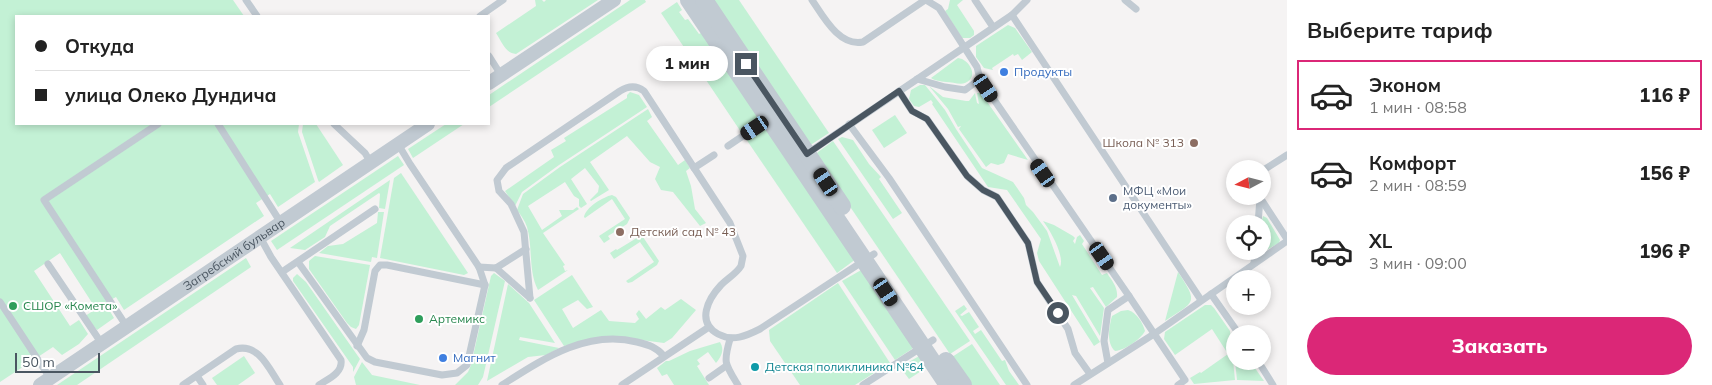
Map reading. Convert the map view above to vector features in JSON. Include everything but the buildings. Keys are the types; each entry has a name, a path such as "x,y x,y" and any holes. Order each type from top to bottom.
{"street":[{"path":"490,82 614,0"},
{"path":"688,0 774,115"},
{"path":"704,0 774,115 869,257 928,343 963,385"},
{"name":"Загребский бульвар","path":"45,382 426,125"},
{"path":"928,343 948,385"}],"lane":[{"path":"246,0 256,15"},
{"path":"481,15 503,0"},
{"path":"812,0 831,27 848,41 856,43 863,42 926,0 939,8 977,67 980,79 1185,380 1178,385"},
{"path":"975,0 993,27"},
{"path":"1125,0 1136,9"},
{"path":"802,157 1012,15 1023,1"},
{"path":"1012,15 1138,208 1201,300"},
{"path":"490,58 501,75"},
{"path":"917,79 945,87 965,90 980,79"},
{"path":"496,268 530,298 524,232 520,221 512,210 511,204 500,191 497,180 500,174 506,168 624,88 635,86 644,90 730,224 743,256 743,261 738,271 719,287 705,312 705,319 709,327 715,332 730,339 739,338 760,330 869,257"},
{"path":"899,91 912,111 927,119 967,176 983,190 997,197 1023,235 1028,243 1037,282 1068,329 1075,353 1090,374"},
{"path":"728,146 774,115"},
{"path":"850,124 889,178 1026,383"},
{"path":"127,327 44,200 156,125"},
{"path":"219,125 281,223"},
{"path":"335,125 357,145 371,163"},
{"path":"298,262 367,358 375,362 442,375 457,373 467,365 485,285 479,267 398,144"},
{"path":"694,168 714,155"},
{"path":"1271,165 1287,155"},
{"path":"1074,385 1154,334 1287,240 1265,205"},
{"path":"282,272 375,210"},
{"path":"260,237 342,360 341,368 319,385"},
{"path":"479,267 496,268 526,249"},
{"path":"1254,260 1254,264"},
{"path":"48,264 102,344"},
{"path":"357,346 364,330 375,270 380,265 485,285"},
{"path":"1210,294 1232,325"},
{"path":"1108,363 1104,342 1108,310 1129,296"},
{"path":"0,302 45,382"},
{"path":"622,385 709,327"},
{"path":"502,385 536,363 563,349 609,338 628,340 658,348 664,356"},
{"path":"730,339 726,353 726,366 738,385"},
{"path":"864,385 928,343"},
{"path":"184,385 236,349 246,347 256,351 280,385"},
{"path":"708,378 726,366"},
{"path":"1263,370 1272,385"},
{"path":"197,376 203,385"}],"green space":[{"path":"0,0 233,0 243,15 15,15 15,125 299,125 298,132 315,182 278,207 270,194 256,203 264,216 124,310 116,297 105,303 114,318 97,330 85,316 96,309 60,253 34,271 70,326 79,320 88,334 79,344 62,355 53,347 0,382"},
{"path":"535,0 542,0 544,2 546,0 598,0 516,54 509,52 496,33 536,6"},
{"path":"630,0 645,0 646,2 490,106 490,94"},
{"path":"710,0 739,0 829,133 809,146"},
{"path":"950,0 963,0 957,5 974,31 974,35 970,38 962,38 945,11 948,9"},
{"path":"677,2 682,10 679,12 685,20 688,19 699,34 703,32 760,117 741,132 661,13"},
{"path":"1008,25 1015,28 1032,52 1022,60 1018,54 1014,56 1013,54 992,68 993,70 984,68 976,57 976,46"},
{"path":"958,58 966,61 971,69 972,77 965,83 958,84 931,78"},
{"path":"920,85 925,85 945,110 982,168 1013,182 1024,198 1026,205 1047,231 1060,267 1059,250 1043,221 1073,236 1075,244 1077,237 1080,235 1084,241 1082,244 1102,275 1107,273 1113,281 1117,297 1106,307 1093,287 1090,288 1104,308 1100,336 1076,296 1072,295 1100,342 1094,346 1039,261 1037,253 1041,239 1007,190 988,187 931,100 919,107 914,106 909,99 911,90"},
{"path":"929,86 943,97 966,101 969,101 975,93 977,103 979,104 977,93 981,93 1028,160 1008,154 1004,163 998,165 991,163 986,167 959,129 961,126 958,127 948,109"},
{"path":"630,92 639,95 647,107 559,165 522,192 515,206 505,191 554,157 551,150 566,141 564,138 627,98"},
{"path":"648,109 652,117 647,121 678,165 685,160 690,168 686,171 695,209 706,223 700,226 673,192 661,190 655,179 660,167 650,162 627,136 590,162 609,190 591,201 598,192 599,186 585,168 571,179 587,204 581,208 579,206 579,199 574,196 565,182 528,206 542,230 562,216 559,210 573,210 577,207 579,209 543,233 565,265 563,266 565,271 568,270 538,290 533,275 527,227 517,210 523,194 560,167"},
{"path":"895,115 907,133 884,148 872,130"},
{"path":"303,125 317,125 343,165 319,182 302,132"},
{"path":"444,125 462,125 413,158 408,149"},
{"path":"765,127 856,259 837,273 746,139"},
{"path":"842,137 853,140 869,164 881,177 879,179 902,213 893,219 838,139"},
{"path":"833,141 970,341 950,354 815,155"},
{"path":"398,156 404,165 277,250 271,241"},
{"path":"401,173 468,273 464,275 380,258 394,178"},
{"path":"390,180 385,209 379,208 379,193 330,226 325,237 305,250 290,248"},
{"path":"612,195 616,197 630,218 627,224 608,236 610,239 604,243 599,236 625,219 612,199 584,217 585,213 595,203"},
{"path":"378,212 384,212 377,258 372,257 371,262 319,253 328,246 343,244 377,223"},
{"path":"1271,225 1280,240 1279,243 1271,248"},
{"path":"640,236 643,237 659,261 657,265 628,283 626,281 654,262 640,242 614,259 610,253"},
{"path":"315,256 370,265 359,325 356,329 347,323 309,269 309,261"},
{"path":"246,258 251,267 77,385 57,385"},
{"path":"863,269 914,346 895,360 842,281"},
{"path":"1178,272 1189,290 1191,301 1165,321"},
{"path":"494,273 505,281 483,377 478,385 455,385 468,372 471,365 491,276"},
{"path":"297,274 306,282 360,359 353,372 353,367 293,281"},
{"path":"572,275 593,307 587,309 578,300 562,309 573,328 601,310 609,321 635,323 639,319 636,314 639,310 646,319 661,307 665,310 681,299 696,310 672,338 664,343 611,336 564,346 534,300"},
{"path":"838,283 890,363 855,385 800,385 770,341 769,330"},
{"path":"508,284 529,303 555,343 520,337 519,340 559,348 546,355 528,357 487,381"},
{"path":"964,305 967,309 960,315 962,316 969,312 979,327 973,331 975,334 981,330 1002,361 1005,360 1009,371 1019,385 1006,385 955,311"},
{"path":"1205,305 1211,305 1226,325 1226,351 1212,329 1175,355 1164,339 1165,332"},
{"path":"1128,310 1139,318 1145,331 1132,344 1115,351 1109,339 1112,316 1121,311"},
{"path":"720,342 722,353 716,363 708,352 697,360 700,364 697,366 709,385 674,385 667,374 662,376 657,368 666,361 690,351"},
{"path":"972,344 1000,385 971,385 952,357"},
{"path":"921,355 929,366 909,379 900,367"},
{"path":"1226,355 1226,370 1234,370 1235,380 1194,384 1190,378 1201,373"},
{"path":"244,356 255,373 238,385 217,385 212,378"},
{"path":"362,362 372,375 420,385 356,385 354,377"},
{"path":"1236,370 1256,370 1264,381 1237,380"}],"place":[{"name":"Продукты","path":"1004,72"},
{"name":"Школа № 313","path":"1194,143"},
{"name":"МФЦ «Мои документы»","path":"1113,198"},
{"name":"Детский сад № 43","path":"620,232"},
{"name":"СШОР «Комета»","path":"13,306"},
{"name":"Артемикс","path":"419,319"},
{"name":"Магнит","path":"443,358"},
{"name":"Детская поликлиника №64","path":"755,367"}],"route":[{"path":"746,64 807,154 899,91 912,111 927,119 967,176 983,190 997,197 1028,243 1037,282 1058,313"}]}
